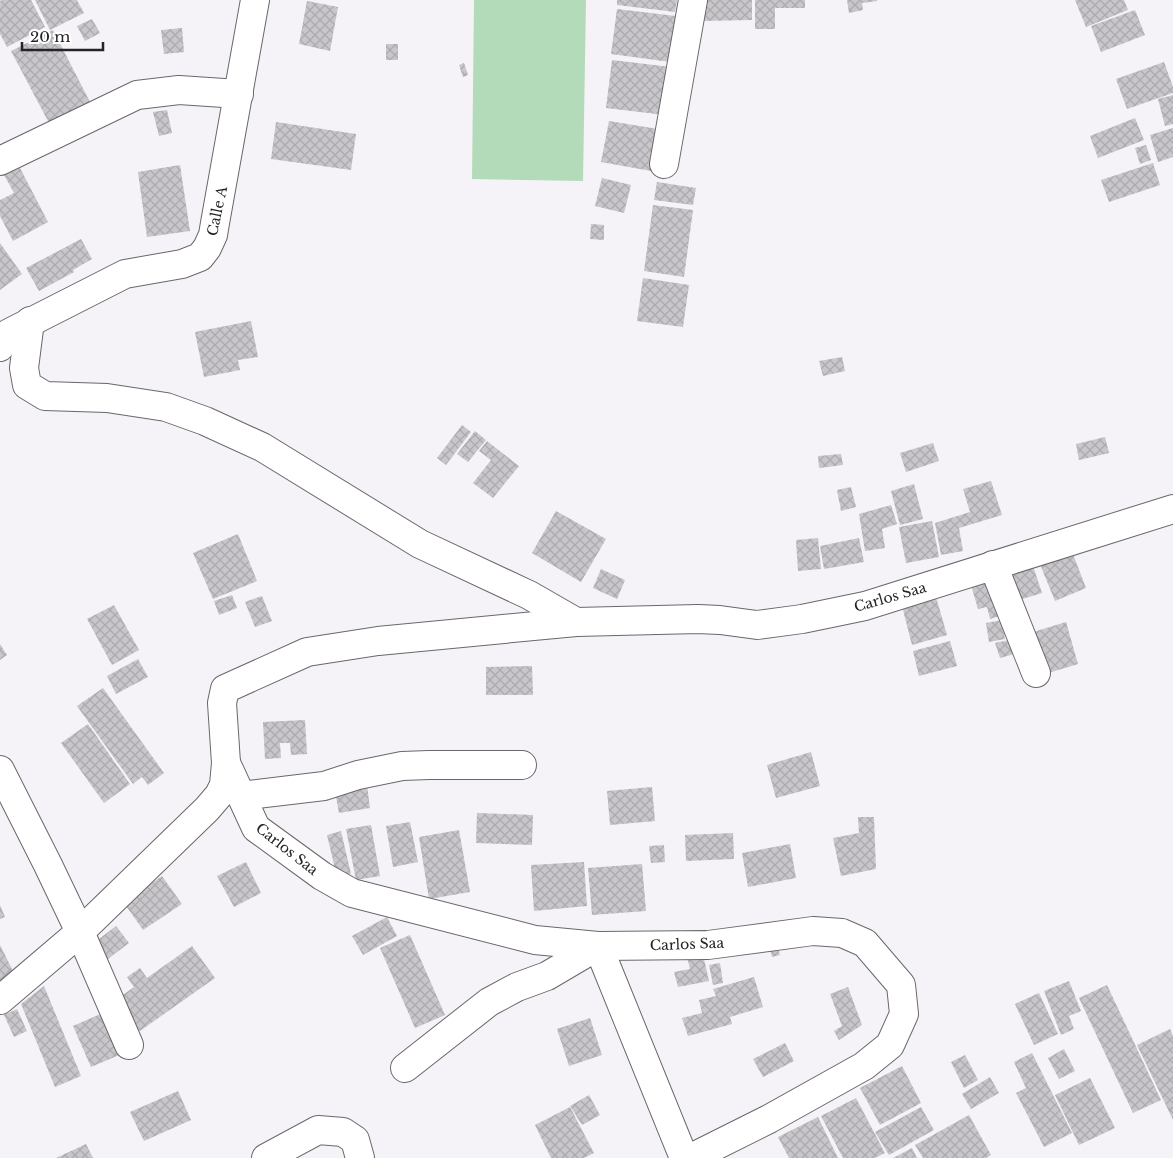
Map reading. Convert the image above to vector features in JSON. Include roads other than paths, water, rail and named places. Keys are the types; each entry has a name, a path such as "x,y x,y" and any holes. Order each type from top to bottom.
{"street":[{"name":"Calle A","path":"0,347 8,333 125,274 182,264 200,257 207,248 213,235 255,0"},
{"path":"664,164 693,0"},
{"path":"0,161 137,95 179,90 239,94"},
{"path":"30,321 24,368 27,385 46,396 107,398 166,407 205,421 262,447 420,544 529,595 576,622"},
{"name":"Carlos Saa","path":"692,1158 769,1119 864,1066 890,1045 904,1014 901,985 866,943 842,933 813,931 708,945 598,946 535,940 352,893 322,876 256,828 226,764 222,703 226,689 307,652 378,641 576,622 698,619 757,625 802,619 865,606 1173,509"},
{"path":"993,565 1036,673"},
{"path":"0,1000 80,932 207,809 219,795 224,784 226,764"},
{"path":"241,796 324,786 358,775 402,766 522,765"},
{"path":"0,770 80,932 129,1045"},
{"path":"405,1068 489,1002 517,987 547,976 598,946 684,1158"},
{"path":"266,1158 318,1130 344,1132 355,1140 360,1158"}]}
